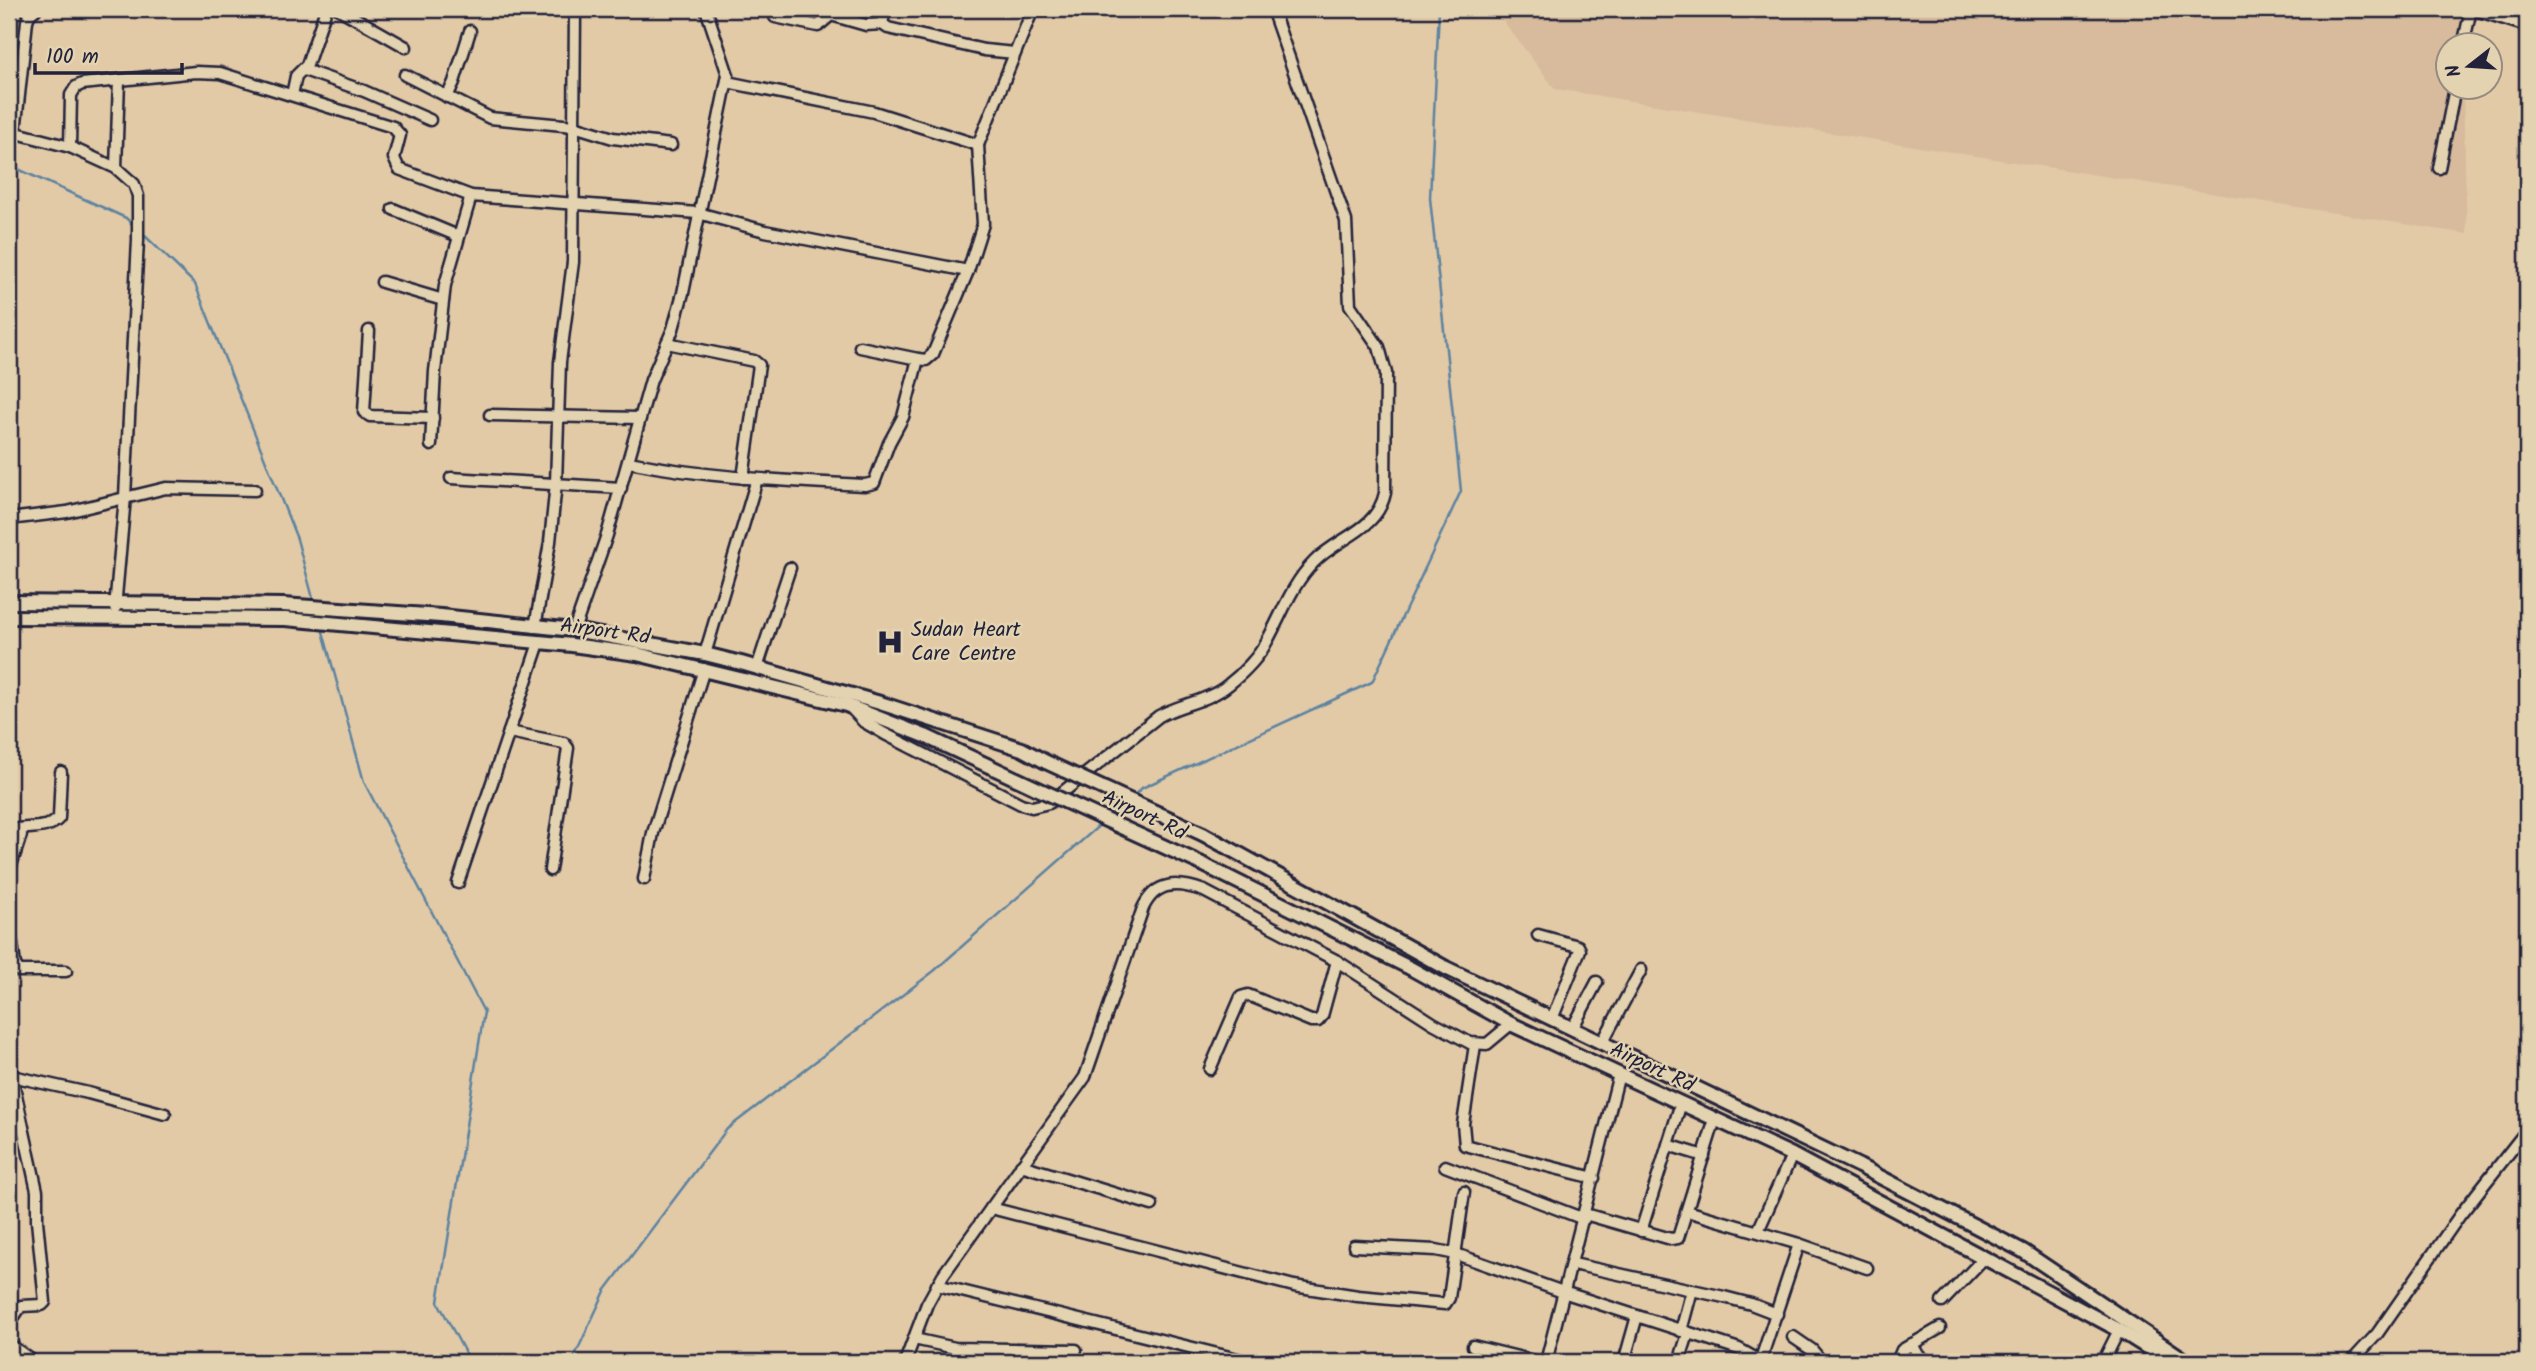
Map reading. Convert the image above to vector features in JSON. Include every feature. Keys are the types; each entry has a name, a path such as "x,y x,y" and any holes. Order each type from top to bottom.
{"main road":[{"path":"9,602 283,605 358,618 441,617 573,630 705,654 880,703 1022,749 1202,834 1446,968 1858,1166 2023,1251 2188,1362"},
{"name":"Airport Rd","path":"9,617 358,618 637,654 849,707 925,736 1202,864 1410,968 1511,1024 1792,1155 2119,1330 2170,1362"}],"street":[{"path":"36,9 29,15 27,22 12,132 70,147 116,168 134,184 139,205 125,497 114,619"},
{"path":"292,95 296,76 307,65 326,9"},
{"path":"339,9 406,47"},
{"path":"535,627 548,559 556,483 559,362 573,262 575,9"},
{"path":"573,630 607,535 639,418 682,293 727,82 726,68 706,9"},
{"path":"882,24 885,9"},
{"path":"860,346 926,360 933,354 968,271 983,224 978,145 1033,9"},
{"path":"849,707 864,722 885,734 1021,804 1032,807 1049,803 1159,716 1213,695 1230,684 1266,644 1294,588 1315,561 1376,516 1383,504 1385,493 1386,373 1379,347 1350,305 1346,220 1272,9"},
{"path":"2466,32 2472,9 2527,26"},
{"path":"775,17 818,26 831,15 866,24 882,24 888,28 984,50 1014,53"},
{"path":"447,97 470,31"},
{"path":"303,70 363,91 430,120"},
{"path":"70,147 72,91 82,84 207,72 233,76 393,127 401,135 394,158 400,169 471,196 698,213 765,231 968,271"},
{"path":"405,75 490,118 574,126 613,138 671,145"},
{"path":"116,168 119,80"},
{"path":"727,82 874,112 978,145"},
{"path":"2439,168 2452,102"},
{"path":"431,445 435,371 446,277 471,196"},
{"path":"393,209 458,236"},
{"path":"382,282 443,300"},
{"path":"369,331 364,412 370,416 433,418"},
{"path":"667,343 754,361 759,365 743,478"},
{"path":"629,462 663,469 757,480 874,484 886,449 903,417 918,359"},
{"path":"490,415 639,418"},
{"path":"451,478 621,488"},
{"path":"705,654 757,480"},
{"path":"9,519 67,512 166,488 255,490"},
{"path":"757,668 790,568"},
{"path":"458,883 539,643"},
{"path":"644,879 653,833 704,669"},
{"path":"509,732 564,743 568,748 550,870"},
{"path":"13,828 51,825 56,821 61,772"},
{"path":"9,872 21,839 13,828"},
{"path":"905,1362 937,1285 1085,1077 1143,908 1156,890 1165,885 1176,884 1204,891 1337,961 1433,1023 1475,1045 1487,1044 1511,1024"},
{"path":"9,920 14,972 66,971"},
{"path":"1538,934 1578,946 1580,950 1552,1019"},
{"path":"1210,1069 1241,997 1248,995 1311,1021 1318,1021 1322,1016 1337,961"},
{"path":"1602,1044 1641,970"},
{"path":"1572,1029 1597,982"},
{"path":"1475,1045 1463,1124 1465,1145 1594,1178"},
{"path":"9,1063 37,1191 45,1302 42,1305 14,1306 9,1324"},
{"path":"1546,1362 1585,1217 1619,1074"},
{"path":"12,1076 165,1114"},
{"path":"1641,1231 1681,1103"},
{"path":"1445,1166 1585,1217 1676,1239 1715,1119"},
{"path":"2351,1362 2377,1334 2460,1216 2526,1133"},
{"path":"1668,1144 1704,1156"},
{"path":"1758,1231 1792,1155"},
{"path":"1021,1165 1152,1205"},
{"path":"991,1208 1294,1286 1359,1296 1446,1303 1449,1298 1464,1192"},
{"path":"1687,1211 1800,1244 1867,1269"},
{"path":"1354,1245 1436,1250 1456,1254 1637,1317 1739,1349 1761,1362 1800,1244"},
{"path":"1942,1302 1984,1258"},
{"path":"1573,1264 1751,1304 1777,1314"},
{"path":"937,1285 1250,1362"},
{"path":"1679,1362 1692,1290"},
{"path":"1624,1362 1637,1317"},
{"path":"1898,1362 1902,1350 1940,1328"},
{"path":"2104,1362 2119,1330"},
{"path":"1793,1337 1812,1350 1822,1362"},
{"path":"914,1339 955,1348 1076,1350"},
{"path":"1912,1344 1917,1355 1929,1362"},
{"path":"9,1345 34,1362"},
{"path":"1473,1346 1538,1362"},
{"path":"2048,1362 2062,1362"}],"shaded area":[{"path":"1494,9 2462,9 2462,32 2434,32 2434,102 2463,102 2467,234 1555,89"}],"waterway":[{"path":"1131,798 1142,788 1372,682 1461,491 1430,198 1439,9"},
{"path":"9,165 126,218 134,226"},
{"path":"142,233 195,284 297,539 314,602"},
{"path":"322,628 364,782 484,1012 438,1302 470,1362"},
{"path":"1110,816 1126,802"},
{"path":"572,1362 605,1291 727,1129 934,971 1102,823"}],"place":[{"name":"Sudan Heart Care Centre","path":"890,642"}]}
